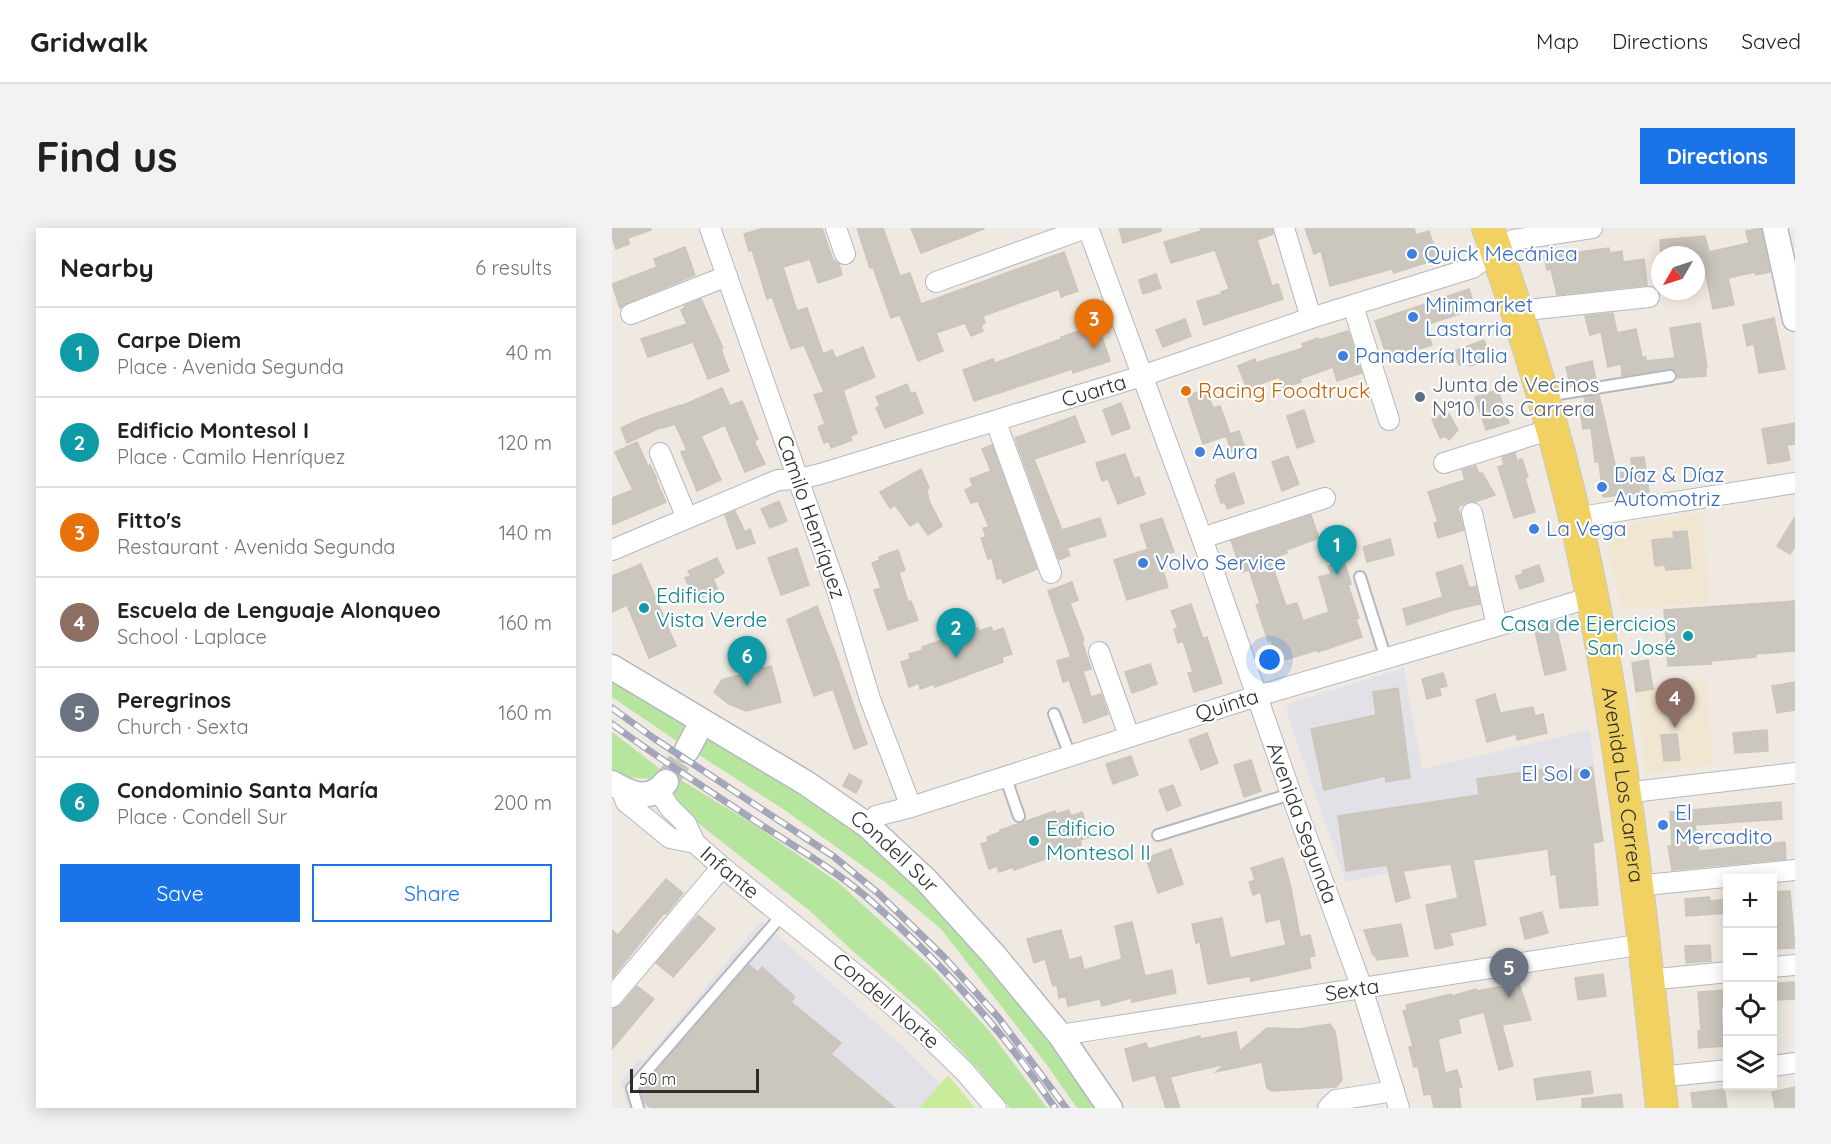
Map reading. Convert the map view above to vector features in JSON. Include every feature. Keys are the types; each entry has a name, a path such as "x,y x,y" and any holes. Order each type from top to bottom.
{"main road":[{"name":"Avenida Los Carrera","path":"1493,240 1552,429 1592,597 1606,670 1624,793 1662,1108"}],"street":[{"name":"Camilo Henríquez","path":"710,228 838,593 870,699 911,807"},
{"path":"836,228 846,254"},
{"path":"936,282 1087,228"},
{"name":"Avenida Segunda","path":"1087,228 1202,538 1291,794 1362,988 1397,1100"},
{"path":"1284,228 1311,318"},
{"name":"Cuarta","path":"612,550 778,480 799,479 996,422 1142,376 1311,318 1472,268 1493,240 1513,240 1592,228"},
{"path":"1775,228 1795,319"},
{"path":"631,314 728,276"},
{"path":"1517,311 1649,297"},
{"path":"1353,306 1389,420"},
{"path":"996,422 1051,573"},
{"path":"1444,463 1552,429"},
{"path":"660,453 687,519"},
{"path":"1574,518 1795,483"},
{"path":"1202,538 1325,498"},
{"path":"1472,513 1497,626"},
{"name":"Quinta","path":"867,825 876,816 911,807 1129,736 1592,597"},
{"path":"1099,652 1129,736"},
{"name":"Condell Sur","path":"612,667 806,783 867,825 926,880 994,955 1060,1035 1110,1108"},
{"path":"687,750 702,722"},
{"path":"1624,793 1795,773"},
{"name":"Infante","path":"615,790 641,796 662,787 670,808 686,825 695,843 774,909"},
{"name":"Infante","path":"615,790 626,802 670,838 695,843"},
{"path":"612,997 722,867"},
{"path":"1636,886 1795,870"},
{"name":"Condell Norte","path":"774,909 927,1035 964,1071 996,1108"},
{"name":"Sexta","path":"1060,1035 1644,944"},
{"path":"1777,967 1795,965"},
{"path":"1648,980 1723,972"},
{"path":"1777,1065 1795,1063"},
{"path":"1659,1077 1723,1071"},
{"path":"1328,1108 1336,1100 1397,1100"}],"lane":[{"path":"1542,396 1670,376"},
{"path":"1360,577 1386,659"},
{"path":"1054,714 1070,755"},
{"path":"1005,776 1019,816"},
{"path":"1158,835 1291,794"},
{"path":"638,1108 632,1088 774,909"}],"shaded area":[{"path":"1702,513 1710,602 1622,609 1603,528"},
{"path":"1404,668 1422,769 1590,730 1603,841 1393,872 1346,882 1286,711 1291,703"},
{"path":"1705,679 1714,764 1646,774 1636,692"},
{"path":"761,921 901,1045 940,1084 919,1108 628,1108 621,1081 640,1058 644,1061"}],"green space":[{"path":"612,678 681,719 687,734 684,746 612,697"},
{"path":"612,732 664,772 651,779 619,777 612,771"},
{"path":"711,734 881,846 1041,1023 1099,1108 1077,1108 1047,1065 941,929 885,882 786,811 693,751"},
{"path":"676,777 753,824 839,883 932,968 991,1033 1047,1108 1010,1108 978,1069 921,1010 810,911 684,812 671,797"},
{"path":"948,1075 975,1108 919,1108"}],"building":[{"path":"612,228 651,228 651,230 628,238 629,244 616,249"},
{"path":"764,228 822,228 833,260 839,264 842,275 818,283 810,259 783,267 797,311 807,308 823,354 832,350 836,358 863,347 875,377 843,390 857,433 850,436 852,440 831,448 829,441 824,443 818,427 825,424 814,395 824,392 804,345 791,349 772,297 767,299 752,250 749,251 744,234"},
{"path":"857,228 883,228 900,276 910,273 921,304 1064,252 1078,291 1061,297 1059,289 983,316 985,323 981,325 983,331 971,336 965,323 936,333 943,351 918,361 900,315 891,318 873,267 870,268"},
{"path":"911,228 983,228 984,229 921,253"},
{"path":"1119,228 1161,228 1161,231 1123,243"},
{"path":"1200,228 1272,228 1273,234 1257,240 1272,286 1278,284 1283,299 1204,325 1197,301 1222,294 1221,292 1229,289 1215,250 1171,263 1164,242 1201,231"},
{"path":"1305,228 1414,228 1416,235 1429,231 1438,259 1394,273 1392,269 1330,286 1321,251 1314,254"},
{"path":"1761,228 1770,272 1756,275 1755,272 1728,278 1734,305 1713,309 1705,271 1705,246 1660,246 1660,240 1705,236 1709,252 1749,243 1746,231"},
{"path":"685,247 695,275 620,308 612,284 657,267 654,259"},
{"path":"1609,248 1610,253 1622,251 1623,262 1644,259 1647,285 1557,295 1551,269 1547,270 1544,256 1570,250 1571,253"},
{"path":"1156,274 1161,288 1143,294 1139,280"},
{"path":"1469,289 1475,309 1425,325 1432,345 1388,359 1375,321"},
{"path":"701,299 723,348 721,349 729,371 708,379 693,342 648,357 641,339 687,324 681,310 685,308 684,306"},
{"path":"1613,313 1617,333 1636,329 1642,357 1646,357 1646,361 1675,358 1670,328 1700,323 1707,367 1706,376 1678,378 1677,371 1669,369 1622,376 1621,364 1608,367 1601,332 1590,335 1585,316"},
{"path":"1774,318 1785,369 1759,373 1754,344 1747,346 1743,325"},
{"path":"1185,319 1191,336 1163,347 1156,330"},
{"path":"1095,323 1110,361 1073,373 1072,369 974,401 963,370 993,359 995,363 1061,339 1061,337"},
{"path":"1348,331 1362,373 1337,381 1333,367 1283,388 1279,377 1247,389 1238,366 1255,359 1256,363 1303,348 1302,344 1318,338 1319,340"},
{"path":"1484,340 1491,359 1470,366 1468,361 1459,365 1454,351"},
{"path":"1592,361 1596,380 1570,385 1566,367"},
{"path":"907,384 911,394 915,392 923,413 885,428 876,408 880,406 876,397"},
{"path":"722,388 730,406 742,401 758,439 754,441 765,464 745,472 725,425 701,436 721,480 697,491 681,452 687,450 675,424 662,427 627,443 621,428"},
{"path":"1206,389 1213,408 1220,406 1230,434 1239,431 1245,448 1232,452 1226,436 1203,444 1187,396"},
{"path":"1498,390 1509,423 1486,430 1475,397"},
{"path":"1599,395 1617,473 1632,471 1631,458 1644,457 1649,492 1603,497 1599,462 1595,462 1591,428 1583,429 1580,411 1587,410 1584,397"},
{"path":"1121,403 1130,428 1112,435 1103,410"},
{"path":"1304,410 1314,442 1297,448 1287,416"},
{"path":"1445,413 1445,415 1449,414 1458,430 1449,440 1445,436 1440,438 1432,419"},
{"path":"1075,416 1085,442 1034,459 1062,530 1100,518 1106,536 1067,548 1070,555 1059,560 1015,438"},
{"path":"1795,423 1795,444 1787,445 1790,460 1768,464 1762,429"},
{"path":"637,442 657,479 666,502 612,525 612,498 633,490 615,452"},
{"path":"992,445 1037,569 1003,583 1002,578 997,579 992,558 988,559 981,538 986,537 983,528 989,527 978,501 971,503 965,490 973,486 970,479 991,471 982,449"},
{"path":"1515,453 1517,461 1522,459 1535,512 1514,518 1498,467 1504,465 1502,457"},
{"path":"1125,454 1134,479 1139,477 1145,494 1118,504 1108,479 1102,481 1096,463"},
{"path":"1288,456 1299,484 1282,491 1272,462"},
{"path":"1476,466 1479,474 1482,473 1495,495 1475,502 1469,501 1458,507 1464,530 1438,538 1434,523 1438,522 1428,492 1465,480 1462,470"},
{"path":"921,469 929,488 927,490 929,501 942,526 928,535 918,521 910,526 895,505 890,508 880,492"},
{"path":"1234,473 1244,503 1227,509 1225,502 1221,503 1215,485 1218,484 1216,480"},
{"path":"779,501 787,521 770,528 761,509"},
{"path":"735,511 745,532 750,529 755,543 737,549 725,515"},
{"path":"1311,515 1319,538 1286,550 1287,553 1270,559 1286,606 1297,603 1303,621 1329,612 1319,577 1331,574 1328,566 1344,561 1362,637 1318,652 1317,650 1278,662 1256,605 1260,603 1249,570 1242,572 1231,541"},
{"path":"1795,517 1795,546 1790,554 1777,546"},
{"path":"1162,518 1174,552 1168,554 1172,565 1162,568 1168,587 1127,600 1114,560 1148,549 1140,525"},
{"path":"1687,531 1691,568 1666,570 1665,565 1655,566 1652,540 1674,538 1673,532"},
{"path":"1390,539 1394,555 1367,562 1363,547"},
{"path":"797,548 809,585 781,595 768,558"},
{"path":"898,550 905,570 899,573 908,602 911,601 918,620 888,630 874,590 881,588 872,563 880,560 879,557"},
{"path":"717,558 724,573 713,579 718,590 700,598 696,590 692,592 685,578 691,576 688,571"},
{"name":"Edificio Vista Verde","path":"641,564 676,646 649,658 627,605 612,612 612,576"},
{"path":"1462,565 1469,588 1476,586 1480,604 1407,625 1403,609 1443,597 1436,573"},
{"path":"1539,565 1544,581 1520,589 1515,576"},
{"path":"1072,582 1078,600 1070,603 1084,640 1082,641 1091,669 1083,671 1091,697 1101,694 1108,714 1084,723 1069,680 1063,682 1057,661 1071,657 1048,591"},
{"name":"Casa de Ejercicios San José","path":"1795,601 1795,651 1756,654 1756,657 1711,661 1711,664 1668,666 1664,610"},
{"path":"1191,604 1203,639 1207,637 1222,683 1194,692 1188,673 1193,672 1183,641 1178,643 1174,629 1178,628 1171,611"},
{"path":"817,606 867,744 854,749 833,689 814,696 787,620"},
{"path":"1555,622 1566,670 1545,675 1534,627"},
{"path":"991,627 993,632 1003,628 1012,654 1002,657 1003,662 935,687 934,684 920,689 919,683 909,687 901,662 910,659 909,654 923,650 922,647 978,628 979,631"},
{"path":"1648,660 1653,689 1636,692 1632,663"},
{"path":"1150,664 1157,684 1132,693 1125,672"},
{"path":"771,666 781,702 746,711 729,704 714,692 722,680"},
{"path":"1443,673 1447,686 1439,688 1441,695 1427,699 1422,679"},
{"path":"1795,682 1795,710 1777,713 1772,686"},
{"path":"1398,688 1410,778 1386,782 1385,776 1324,790 1311,729 1376,715 1373,692"},
{"path":"1495,694 1500,713 1533,707 1535,716 1543,714 1547,733 1517,740 1516,734 1487,742 1476,700"},
{"path":"1767,730 1768,751 1735,753 1733,733"},
{"path":"1207,733 1218,763 1201,770 1189,740"},
{"path":"1677,734 1680,760 1664,761 1661,735"},
{"path":"1131,756 1138,775 1113,784 1106,764"},
{"path":"1251,760 1261,791 1244,797 1234,765"},
{"path":"1592,767 1603,841 1593,843 1598,905 1560,908 1556,874 1551,875 1548,849 1473,860 1486,925 1450,933 1453,945 1435,949 1426,905 1458,898 1451,864 1403,871 1410,898 1396,902 1387,865 1346,871 1338,816 1479,795 1477,779 1551,768 1552,773"},
{"path":"849,774 862,781 856,793 843,786"},
{"path":"1173,785 1181,805 1167,811 1159,790"},
{"path":"1781,802 1782,819 1695,825 1699,851 1785,842 1786,859 1672,870 1668,846 1672,846 1670,812"},
{"name":"Edificio Montesol II","path":"1069,810 1071,816 1082,812 1090,837 1080,840 1081,845 1014,870 1013,867 999,872 997,866 989,869 981,844 988,842 987,837 1000,830 1055,811 1056,814"},
{"path":"1171,849 1183,884 1158,893 1146,858"},
{"path":"1283,858 1300,937 1310,935 1315,956 1309,957 1311,968 1251,981 1250,976 1208,984 1200,942 1196,943 1192,924 1222,918 1230,958 1286,945 1280,919 1266,922 1261,892 1253,895 1249,882 1255,880 1251,868"},
{"path":"666,879 683,893 612,978 612,930 618,935"},
{"path":"1790,891 1795,948 1777,949 1777,892"},
{"path":"1709,897 1710,901 1723,900 1723,913 1686,916 1685,899"},
{"path":"1542,912 1548,933 1525,939 1520,918"},
{"path":"698,915 715,929 673,977 656,963"},
{"path":"1132,922 1145,976 1172,970 1176,993 1132,1002 1131,998 1102,1006 1100,999 1068,1006 1066,997 1059,998 1057,985 1053,986 1045,959 1034,963 1027,939 1061,930 1069,960 1081,957 1084,970 1122,959 1115,926"},
{"path":"1401,924 1408,956 1377,960 1364,930"},
{"path":"1710,945 1711,961 1686,963 1685,946"},
{"path":"749,965 758,972 762,967 795,997 791,1002 841,1043 831,1054 895,1108 651,1108 644,1102 641,1089"},
{"path":"1603,974 1606,996 1578,1000 1575,978"},
{"path":"1795,982 1795,999 1778,1000 1777,983"},
{"path":"1519,983 1531,1020 1502,1025 1513,1066 1499,1070 1484,1012 1458,1019 1461,1033 1438,1039 1445,1073 1457,1070 1462,1087 1458,1088 1461,1108 1434,1108 1431,1094 1424,1095 1418,1066 1414,1067 1409,1047 1413,1046 1403,1011 1407,1010 1406,1005 1476,989 1477,991"},
{"path":"637,986 654,999 612,1049 612,1009 621,1005"},
{"path":"1723,990 1723,1006 1721,1007 1723,1046 1699,1048 1698,1031 1701,1031 1698,992"},
{"path":"1330,1024 1335,1031 1342,1080 1336,1087 1272,1091 1267,1088 1262,1062 1216,1072 1225,1064 1170,1077 1180,1108 1166,1108 1155,1075 1133,1081 1125,1049 1146,1043 1148,1049 1200,1036 1200,1039 1236,1032 1240,1051 1267,1028 1298,1029"},
{"path":"1590,1071 1593,1093 1537,1100 1534,1079"},
{"path":"1795,1087 1795,1108 1775,1108 1772,1092"},
{"path":"1723,1089 1727,1108 1693,1108 1691,1093"},
{"path":"1621,1094 1623,1108 1582,1108 1582,1099"}],"tunnel":[{"path":"666,782 687,750"}],"railway":[{"path":"612,708 655,739 833,856 878,893 944,957 998,1017 1066,1108"},
{"path":"612,724 688,777 829,868 864,895 917,943 967,995 1013,1050 1055,1108"}],"place":[{"name":"Quick Mecánica","path":"1412,254"},
{"name":"Minimarket Lastarria","path":"1413,317"},
{"name":"Fitto's","path":"1094,349"},
{"name":"Panadería Italia","path":"1343,356"},
{"name":"Racing Foodtruck","path":"1186,391"},
{"name":"Junta de Vecinos Nº10 Los Carrera","path":"1420,397"},
{"name":"Aura","path":"1200,452"},
{"name":"Díaz & Díaz Automotriz","path":"1602,487"},
{"name":"La Vega","path":"1534,529"},
{"name":"Volvo Service","path":"1143,563"},
{"name":"Carpe Diem","path":"1337,575"},
{"name":"Edificio Vista Verde","path":"644,608"},
{"name":"Casa de Ejercicios San José","path":"1688,636"},
{"name":"Edificio Montesol I","path":"956,658"},
{"name":"Condominio Santa María","path":"747,686"},
{"name":"Escuela de Lenguaje Alonqueo","path":"1675,728"},
{"name":"El Sol","path":"1585,774"},
{"name":"El Mercadito","path":"1663,825"},
{"name":"Edificio Montesol II","path":"1034,841"},
{"name":"Peregrinos","path":"1509,998"}]}
